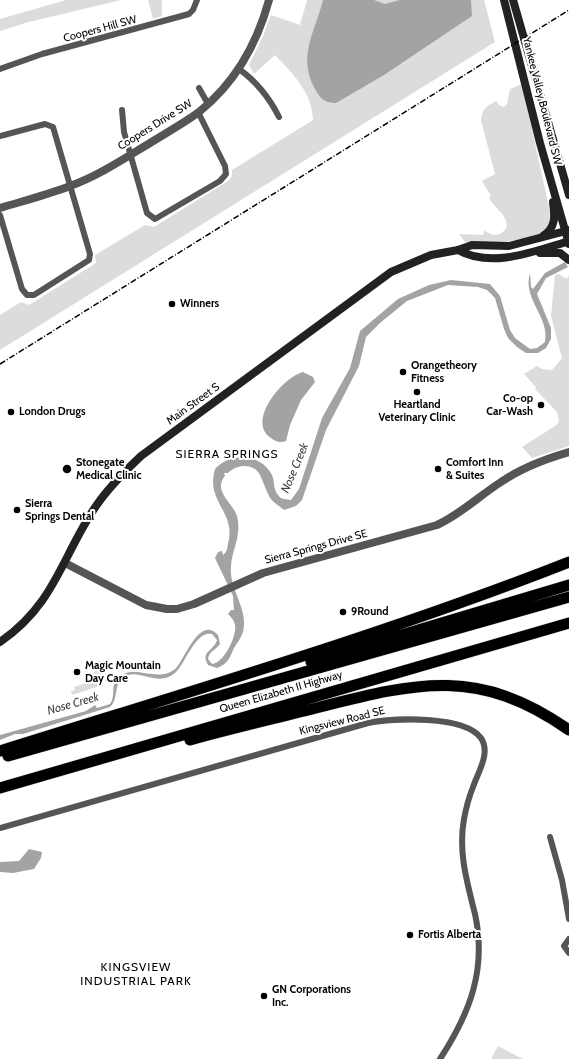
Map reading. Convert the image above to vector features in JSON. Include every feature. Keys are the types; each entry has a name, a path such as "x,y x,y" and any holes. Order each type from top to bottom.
{"highway":[{"path":"0,750 328,648 459,603 569,562"},
{"path":"83,734 173,704 569,585"},
{"name":"Queen Elizabeth II Highway","path":"0,758 569,597"},
{"name":"Queen Elizabeth II Highway","path":"0,788 569,623"},
{"path":"74,767 169,746 372,694 418,685 459,685 498,693 540,711 569,730"}],"main road":[{"name":"Yankee Valley Boulevard SW","path":"504,0 540,143 569,242"},
{"name":"Yankee Valley Boulevard SW","path":"513,0 569,195"},
{"path":"534,241 549,232 553,226 554,219 553,202 540,143"},
{"name":"Main Street S","path":"0,642 32,616 47,595 86,522 102,497 121,475 141,456 391,272 418,259 472,246 502,247 534,241 567,231"},
{"path":"525,254 569,242"},
{"path":"458,250 464,254 481,257 505,257 556,252 563,254 569,260"}],"street":[{"name":"Coopers Hill SW","path":"0,69 42,54 189,14 194,10 197,0"},
{"name":"Coopers Drive SW","path":"0,208 70,186 130,155 198,112 225,87 239,69 255,40 269,0"},
{"path":"239,69 260,87 269,98 279,117"},
{"path":"199,88 208,104"},
{"path":"122,110 122,124 130,155 147,213 152,218 158,218 220,181 226,174 225,166 198,112"},
{"path":"0,136 45,124 53,127 90,257 84,265 34,295 27,295 22,289 0,215"},
{"name":"Sierra Springs Drive SE","path":"65,563 129,597 156,607 167,609 187,607 239,583 278,569 437,525 462,512 507,478 538,462 569,452"},
{"name":"Kingsview Road SE","path":"0,828 368,723 397,719 425,720 449,723 473,731 478,735 484,744 485,754 466,807 462,849 465,879 478,933 479,957 470,1005 458,1030 440,1059"},
{"path":"550,837 562,880 569,919"},
{"path":"569,939 564,946 569,953"}],"shaded area":[{"path":"66,0 121,0 25,23 0,31 0,19"},
{"path":"148,0 162,0 162,16 153,19"},
{"path":"307,0 484,0 495,42 0,350 0,315 21,302 29,305 96,263 95,255 145,225 154,227 228,181 232,176 232,170 313,120 312,110 305,92 295,77 275,55 254,74 249,65 271,15 300,25"},
{"path":"323,0 374,0 385,4 400,0 471,0 472,16 384,75 336,103 332,103 323,99 315,89 310,77 308,66 309,44"},
{"path":"522,84 549,207 549,226 543,233 533,237 496,242 465,242 459,234 483,235 484,230 490,234 497,235 505,230 507,226 504,217 491,201 489,197 491,196 482,181 495,174 481,120 482,113 488,106 496,101 500,106 504,107 507,104 510,89"},
{"path":"565,262 568,267 546,278 537,294 551,328 551,339 546,348 538,353 526,353 508,338 495,298 487,290 478,287 448,285 407,301 380,323 366,337 359,366 326,430 302,500 296,506 284,510 273,501 270,498 260,475 254,468 245,466 236,468 228,473 224,473 225,476 221,487 222,492 235,511 238,523 238,536 232,560 231,575 241,607 244,624 241,636 228,660 224,664 217,668 208,665 206,660 207,654 217,640 212,634 206,634 196,642 180,667 169,677 162,679 136,674 124,677 118,684 113,704 110,707 23,734 15,734 0,740 0,735 86,711 95,705 97,708 110,704 113,697 115,682 118,678 128,672 154,674 168,673 179,665 198,635 205,630 211,630 218,635 220,644 211,652 208,659 212,664 221,659 232,642 235,625 228,614 231,610 234,610 233,596 215,558 218,552 222,551 223,555 226,552 230,533 228,523 214,490 213,480 215,469 221,463 237,458 245,457 261,462 272,475 275,490 279,497 291,500 299,489 322,418 350,368 360,331 398,299 429,285 451,280 490,284 500,296 510,330 515,338 530,349 537,348 545,342 545,333 544,324 530,291 530,273 531,287 533,289 545,273"},
{"path":"559,274 567,279 569,275 569,446 532,458 522,447 559,422 557,412 535,389 536,387 524,374 537,366 542,369 552,370 562,358 551,316 555,275"},
{"path":"303,372 313,377 315,382 301,400 290,425 286,441 276,441 264,430 263,421 265,411 270,400 277,391 286,382"},
{"path":"100,661 109,666 100,686 72,695 71,691 75,690 74,687 89,682"},
{"path":"29,849 42,852 41,858 34,869 13,873 0,872 0,862 19,861"},
{"path":"498,1046 523,1059 491,1059"}],"railway":[{"path":"0,364 569,10"}],"place":[{"name":"Winners","path":"172,304"},
{"name":"Orangetheory Fitness","path":"403,372"},
{"name":"Heartland Veterinary Clinic","path":"417,392"},
{"name":"Co-op Car-Wash","path":"541,405"},
{"name":"London Drugs","path":"11,412"},
{"name":"Stonegate Medical Clinic","path":"67,469"},
{"name":"Comfort Inn & Suites","path":"438,469"},
{"name":"Sierra Springs Dental","path":"17,510"},
{"name":"9Round","path":"343,612"},
{"name":"Magic Mountain Day Care","path":"77,672"},
{"name":"Fortis Alberta","path":"410,935"},
{"name":"GN Corporations Inc.","path":"264,996"}],"district":[{"name":"SIERRA SPRINGS","path":"227,454"},
{"name":"KINGSVIEW INDUSTRIAL PARK","path":"136,974"}],"water label":[{"name":"Nose Creek","path":"295,468"},
{"name":"Nose Creek","path":"73,704"}]}
